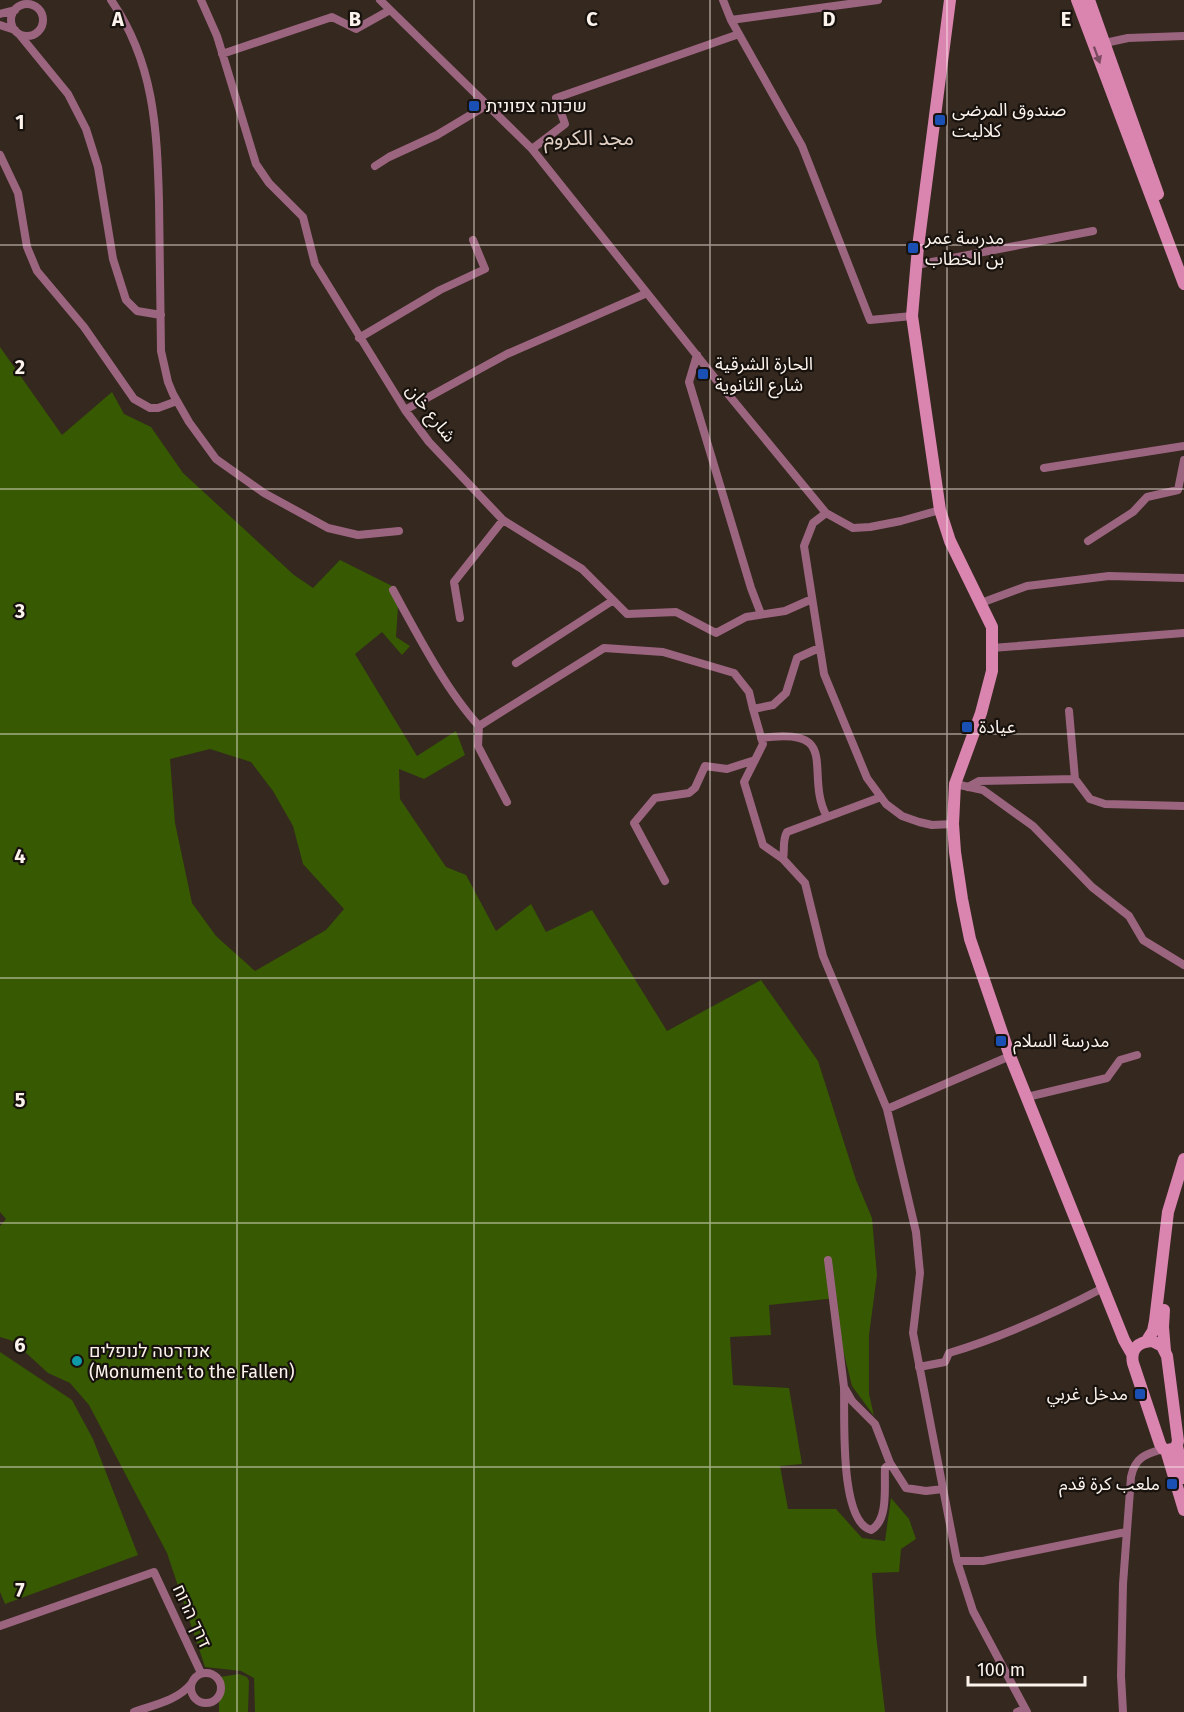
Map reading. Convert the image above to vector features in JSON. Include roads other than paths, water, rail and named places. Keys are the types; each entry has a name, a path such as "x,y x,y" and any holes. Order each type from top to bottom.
{"street":[{"path":"111,0 123,20 142,63 155,117 163,363 168,382 177,401 216,459 264,493 328,528 357,535 399,531"},
{"name":"شارع خان","path":"201,0 217,36 256,164 268,183 303,217 315,264 405,410 429,442 503,520 582,569 627,614 676,612 716,633 746,617 785,610 812,599"},
{"path":"380,0 532,149 826,513 853,528 870,528 940,510"},
{"path":"723,0 731,20 802,146 870,320 912,316"},
{"path":"731,20 878,0"},
{"path":"950,0 916,265 912,316 940,510 950,541 992,627 992,671 952,824 962,899 970,939 1010,1056 1124,1340 1132,1354 1135,1373 1171,1445 1184,1478"},
{"path":"1077,0 1184,284"},
{"path":"1089,0 1184,269"},
{"path":"0,14 27,4 37,8 42,22 36,33 34,44 38,56"},
{"path":"15,9 11,21 17,32 68,94 90,139 98,167 113,259 126,300 137,311 161,315"},
{"path":"222,54 332,17 356,29 390,10"},
{"path":"0,25 28,36 36,33"},
{"path":"532,149 565,124 556,98 739,34"},
{"path":"1105,43 1128,38 1184,36"},
{"path":"375,166 388,157 437,135 487,105"},
{"path":"0,155 18,193 27,247 37,271 80,321 134,399 150,408 158,408 177,401"},
{"path":"916,265 1093,231"},
{"path":"359,338 441,290 485,269 473,240"},
{"path":"405,410 507,354 647,292"},
{"path":"697,355 690,382 751,588 761,614"},
{"path":"1044,468 1184,446"},
{"path":"1088,541 1132,512 1147,497 1178,490 1184,460"},
{"path":"826,513 813,523 804,546 824,674 867,778 886,804 902,816 919,822 932,825 952,824"},
{"path":"460,618 454,582 503,520"},
{"path":"981,603 1026,586 1110,576 1184,578"},
{"path":"393,590 445,678 468,714 479,726 478,746 507,802"},
{"path":"516,663 612,601"},
{"path":"992,648 1184,633"},
{"path":"479,726 603,648 663,652 734,673 749,692 763,744 744,782 763,845 783,859 805,883 823,956 887,1109 916,1232 921,1273 913,1334 957,1561 973,1611 1023,1711"},
{"path":"753,709 773,705 786,693 797,658 819,648"},
{"path":"1069,711 1075,779 1090,799 1105,804 1184,806"},
{"path":"761,738 789,737 811,742 817,758 820,804 827,817"},
{"path":"665,881 634,823 655,798 689,793 695,788 705,766 727,769 755,760"},
{"path":"961,786 979,781 1075,779"},
{"path":"961,786 983,790 1033,826 1092,887 1129,916 1143,940 1184,966"},
{"path":"783,859 785,849 783,839 787,832 881,797"},
{"path":"1027,1098 1107,1078 1119,1060 1137,1055"},
{"path":"887,1109 1010,1056"},
{"path":"1146,1342 1153,1331 1155,1321 1168,1212 1184,1159"},
{"path":"1184,1171 1174,1224 1162,1327 1171,1445 1184,1510"},
{"path":"828,1260 844,1388 847,1487 858,1520 865,1528 872,1530 878,1527 883,1513 885,1468 890,1463"},
{"path":"919,1368 945,1362 949,1353 986,1342 1049,1316 1103,1288"},
{"path":"1132,1354 1139,1344 1146,1342 1157,1343 1165,1351"},
{"path":"844,1388 852,1401 875,1424 890,1463 906,1488 926,1491 943,1489"},
{"path":"1123,1712 1122,1595 1134,1464 1148,1453 1171,1445"},
{"path":"957,1561 983,1561 1126,1532"},
{"name":"דרך הרוח","path":"0,1626 153,1572 201,1673"},
{"path":"135,1712 182,1694 201,1673 213,1674 219,1680 221,1689 214,1712"},
{"path":"191,1684 191,1692 209,1712"},
{"path":"174,1698 207,1703 218,1698"}],"place":[{"name":"שכונה צפונית","path":"474,106"},
{"name":"صندوق المرضى كلاليت","path":"940,120"},
{"name":"مدرسة عمر بن الخطاب","path":"913,248"},
{"name":"الحارة الشرقية شارع الثانوية","path":"703,374"},
{"name":"عيادة","path":"967,727"},
{"name":"مدرسة السلام","path":"1001,1041"},
{"name":"אנדרטה לנופלים (Monument to the Fallen)","path":"77,1361"},
{"name":"مدخل غربي","path":"1140,1394"},
{"name":"ملعب كرة قدم","path":"1172,1484"}],"district":[{"name":"مجد الكروم","path":"589,138"}]}
